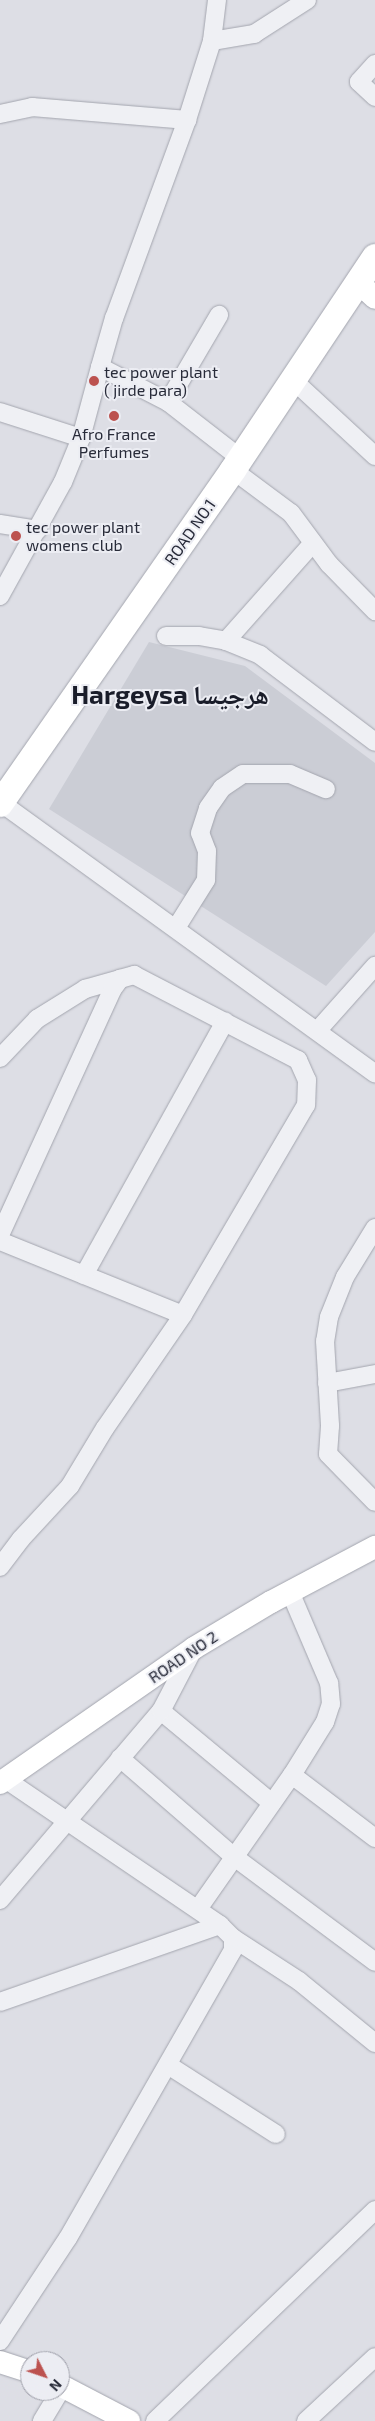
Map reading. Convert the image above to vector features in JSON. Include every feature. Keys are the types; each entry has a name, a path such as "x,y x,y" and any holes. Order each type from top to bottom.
{"highway":[{"name":"ROAD NO.1","path":"0,803 294,380 366,290 375,257"}],"main road":[{"name":"ROAD NO 2","path":"3,1781 194,1648 271,1602 291,1594 375,1547"},
{"path":"0,2362 20,2369"},
{"path":"70,2389 127,2420"}],"street":[{"path":"0,596 38,530 81,438 114,318 187,120 212,41 217,0"},
{"path":"212,41 254,34 307,0"},
{"path":"375,64 359,82 375,97"},
{"path":"0,114 32,107 187,120"},
{"path":"168,402 219,315"},
{"path":"100,367 168,402 291,513 313,543 375,611"},
{"path":"294,380 375,456"},
{"path":"0,412 81,438"},
{"path":"0,524 38,530"},
{"path":"226,641 313,543"},
{"path":"166,636 199,636 226,641 260,655 375,742"},
{"path":"176,928 206,880 207,851 200,833 208,808 222,788 243,774 290,774 326,789"},
{"path":"0,803 318,1030 375,1073"},
{"path":"318,1030 375,966"},
{"path":"0,1058 37,1019 85,989 134,975 298,1060 307,1080 306,1105 183,1315 105,1428 70,1486 21,1539 0,1567"},
{"path":"0,1235 112,990 120,979"},
{"path":"84,1275 225,1022"},
{"path":"375,1228 345,1277 329,1317 324,1341 327,1383 328,1454 375,1502"},
{"path":"0,1241 183,1315"},
{"path":"327,1383 375,1374"},
{"path":"198,1909 233,1856 292,1776 325,1722 331,1704 329,1683 291,1594"},
{"path":"0,1900 66,1820 161,1711 194,1648"},
{"path":"161,1711 272,1803"},
{"path":"120,1758 233,1856 375,1962"},
{"path":"292,1776 375,1838"},
{"path":"3,1781 66,1820 198,1909 220,1925 233,1938 299,1981 375,2043"},
{"path":"0,2002 220,1925"},
{"path":"0,2341 68,2238 231,1959 233,1938"},
{"path":"168,2065 276,2134"},
{"path":"155,2421 375,2210"},
{"path":"306,2421 375,2357"},
{"path":"42,2421 53,2401"}],"shaded area":[{"path":"149,642 245,666 375,763 375,932 326,986 49,809"}],"place":[{"name":"tec power plant ( jirde para)","path":"94,381"},
{"name":"Afro France Perfumes","path":"114,416"},
{"name":"tec power plant womens club","path":"16,536"}],"district":[{"name":"Hargeysa هرجيسا","path":"170,694"}]}
